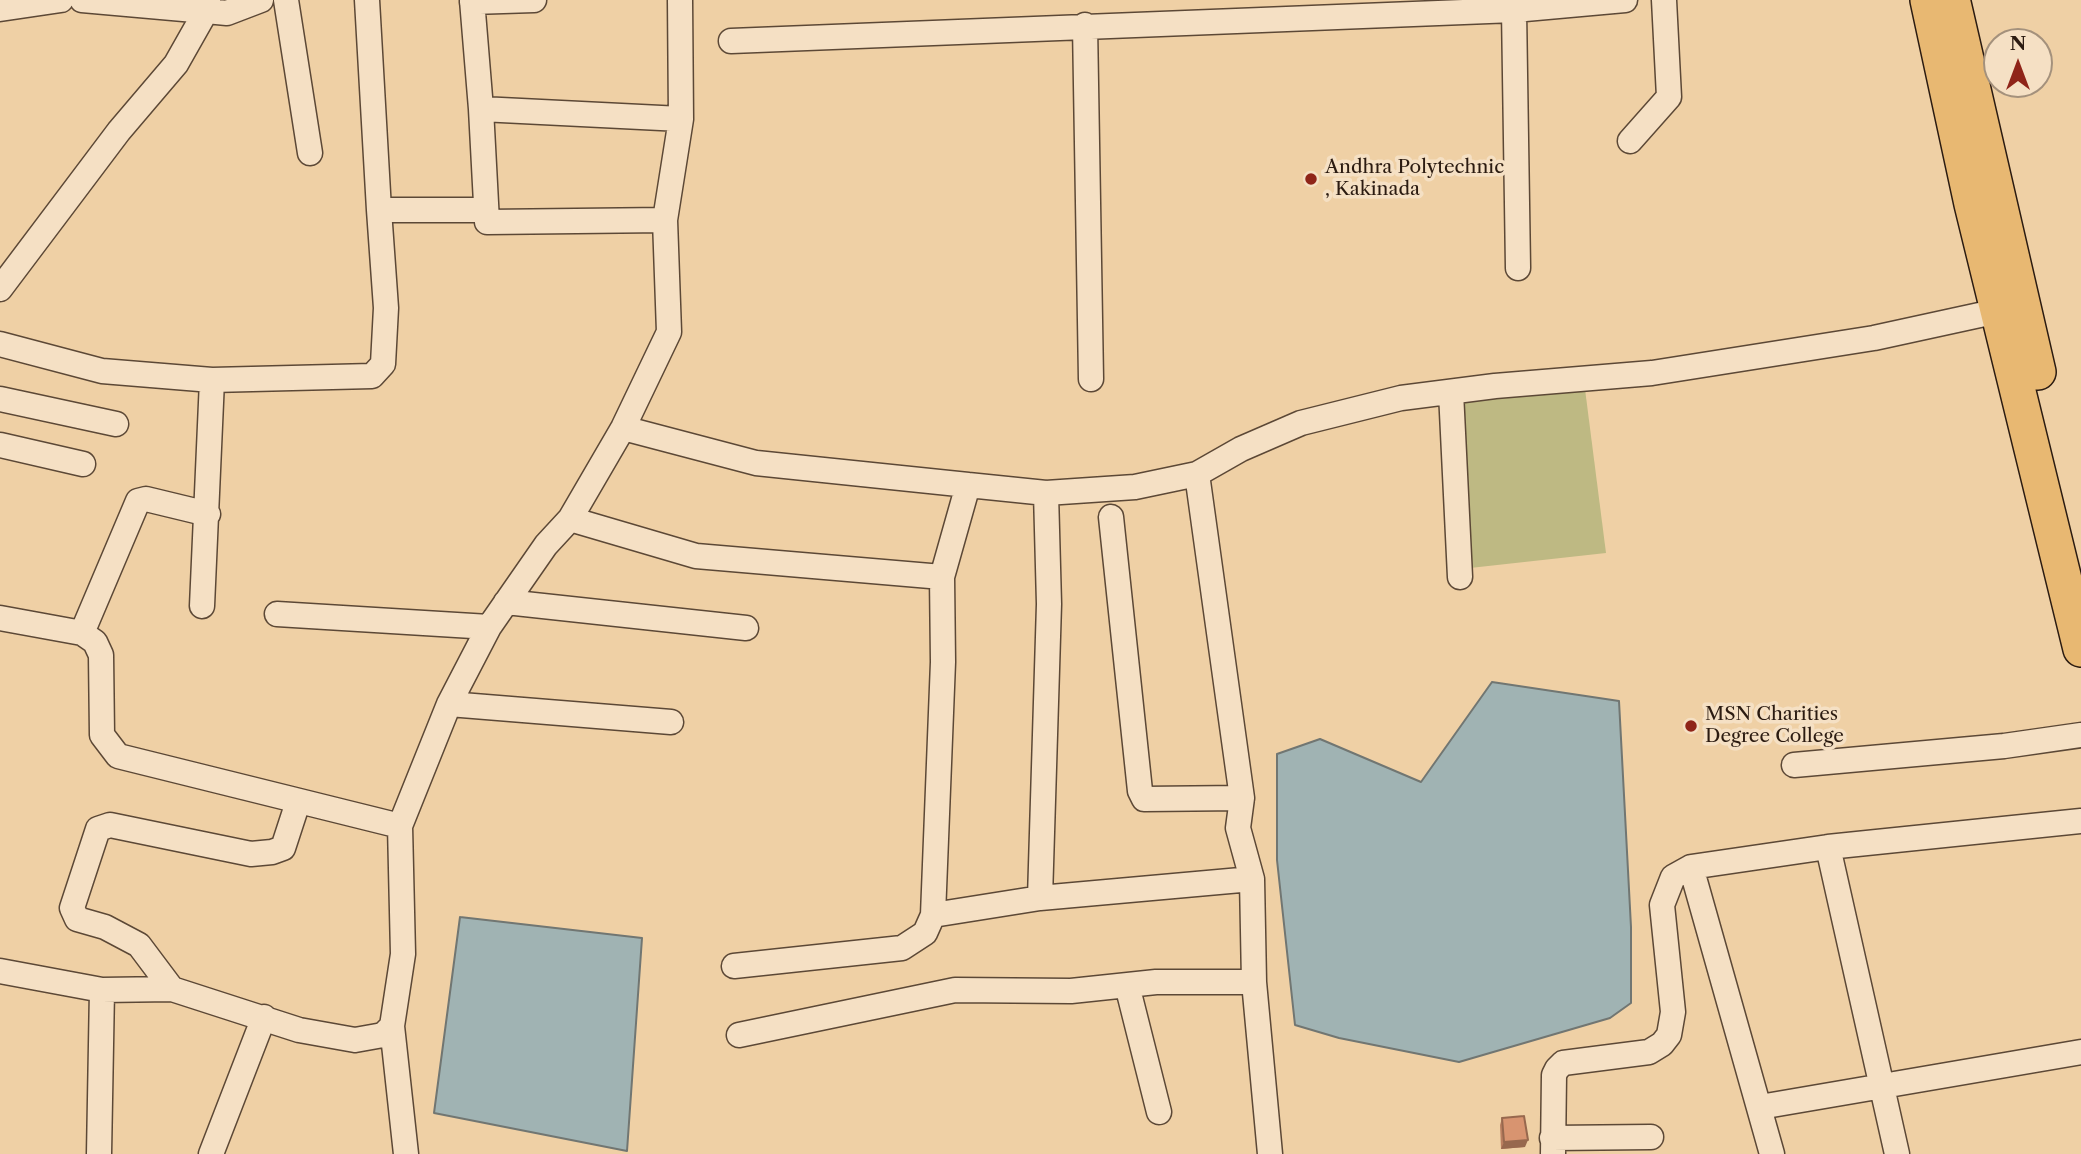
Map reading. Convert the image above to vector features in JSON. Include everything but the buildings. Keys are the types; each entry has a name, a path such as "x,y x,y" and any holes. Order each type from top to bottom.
{"highway":[{"path":"1928,0 1998,311 2081,649"},
{"path":"1952,0 2081,549"}],"street":[{"path":"0,9 61,0"},
{"path":"82,0 207,6 227,13 261,0"},
{"path":"286,0 310,153"},
{"path":"0,344 102,371 212,380 372,376 383,364 386,308 367,0"},
{"path":"534,0 472,1 481,109 486,222 665,220"},
{"path":"405,1154 392,1026 403,954 400,826 449,704 489,627 546,545 570,519 623,428 669,332 665,220 681,119 680,0"},
{"path":"732,41 1085,24 1514,9 1625,0"},
{"path":"1630,141 1669,97 1664,0"},
{"path":"0,289 118,131 176,64 207,6"},
{"path":"1514,9 1518,268"},
{"path":"1085,24 1091,379"},
{"path":"481,109 681,119"},
{"path":"379,210 486,210"},
{"path":"623,428 756,463 1046,493 1135,487 1197,474 1241,449 1301,423 1401,398 1652,373 1874,338 1998,311"},
{"path":"202,606 212,380"},
{"path":"1451,392 1460,577"},
{"path":"0,399 116,424"},
{"path":"0,445 83,464"},
{"path":"1197,474 1242,798 1238,828 1252,878 1254,982 1270,1154"},
{"path":"734,967 902,948 925,933 933,915 943,662 942,577 968,485"},
{"path":"1040,898 1049,604 1046,493"},
{"path":"82,633 138,501 146,499 208,514"},
{"path":"1111,517 1140,791 1144,799 1152,800 1242,798"},
{"path":"570,519 696,556 942,577"},
{"path":"506,602 746,628"},
{"path":"278,614 489,627"},
{"path":"0,618 82,633 95,642 101,655 102,735 118,756 400,826"},
{"path":"449,704 671,722"},
{"path":"1794,765 2004,746 2081,735"},
{"path":"172,989 139,945 104,927 77,919 72,908 98,829 110,825 251,854 272,852 282,848 298,802"},
{"path":"1651,1137 1553,1146 1554,1075 1563,1063 1649,1052 1662,1045 1669,1035 1673,1012 1662,905 1673,877 1691,867 1828,847 2081,821"},
{"path":"1828,847 1897,1154"},
{"path":"1691,867 1772,1154"},
{"path":"933,915 1040,898 1252,878"},
{"path":"0,971 102,990 172,989 299,1030 355,1040 383,1035 392,1026"},
{"path":"739,1035 955,990 1071,991 1156,982 1254,982"},
{"path":"1127,985 1159,1112"},
{"path":"99,1154 102,990"},
{"path":"211,1154 264,1017"},
{"path":"1760,1108 1882,1089 2081,1052"}],"shaded area":[{"path":"1585,389 1606,553 1470,568 1461,400"},
{"path":"1492,682 1619,701 1631,927 1631,1003 1610,1018 1459,1062 1339,1038 1295,1025 1277,860 1277,754 1320,739 1421,782"},
{"path":"460,917 642,938 627,1151 434,1113"}],"place":[{"name":"Andhra Polytechnic , Kakinada","path":"1311,179"},
{"name":"MSN Charities Degree College","path":"1691,726"}]}
